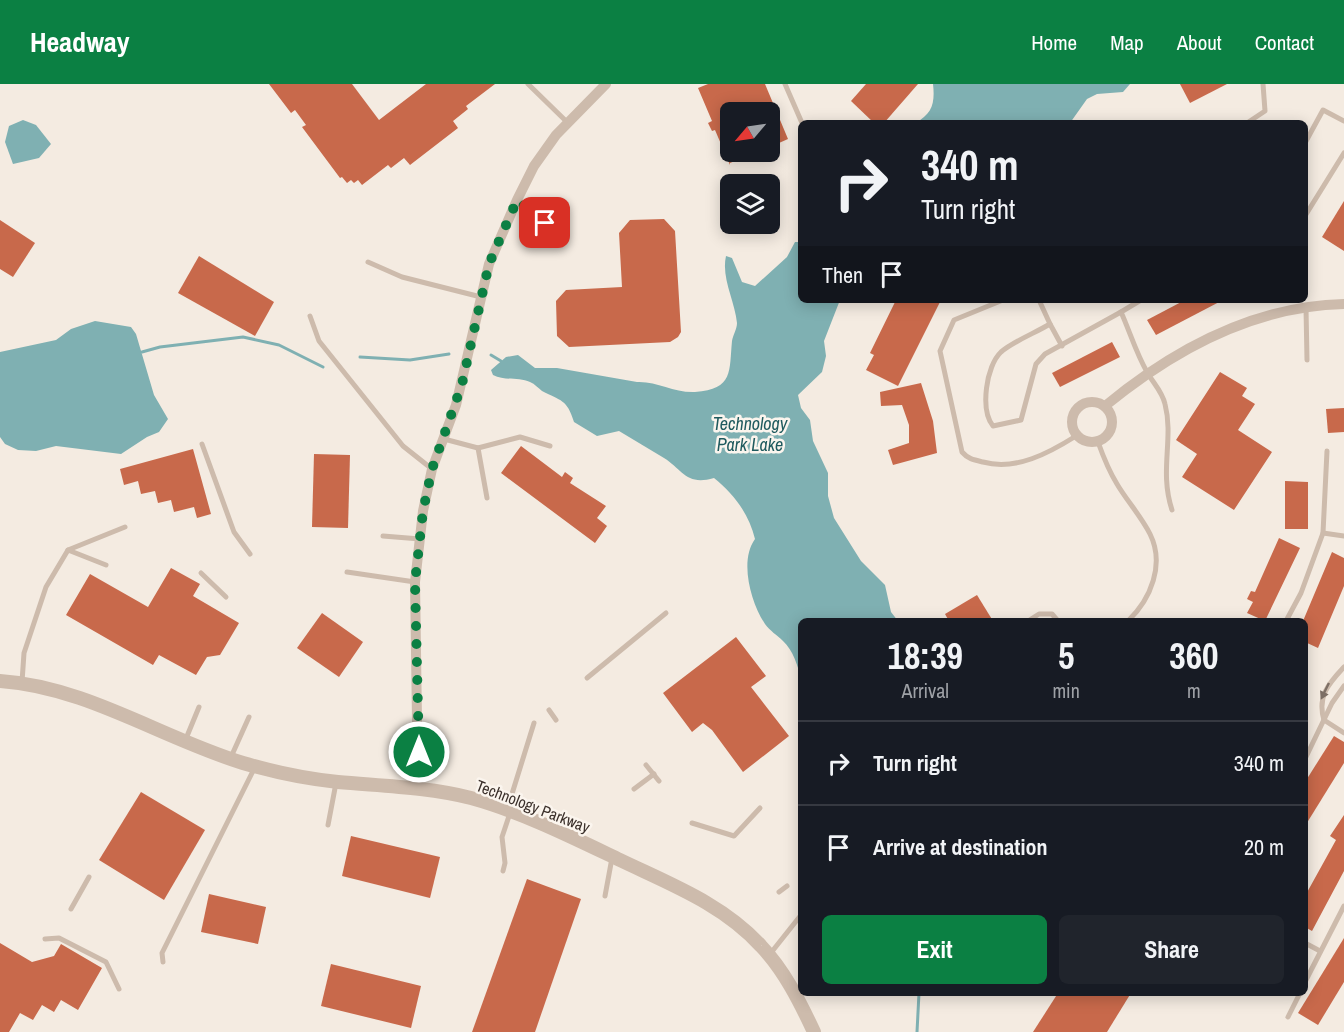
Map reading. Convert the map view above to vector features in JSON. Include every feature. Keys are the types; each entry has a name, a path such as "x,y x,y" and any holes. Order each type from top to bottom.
{"street":[{"path":"418,789 415,582 432,469 456,405 483,298 489,264 517,200 534,166 568,123 603,85"},
{"path":"1105,406 1147,373 1205,339 1241,325 1306,307 1344,304"},
{"path":"1096,401 1105,406 1111,413 1111,430 1098,442 1090,442 1076,435 1072,426 1072,416 1077,407 1086,402 1096,401"},
{"name":"Technology Parkway","path":"0,681 22,682 85,698 184,742 255,766 336,782 418,789 471,798 563,833 708,903 737,923 769,955 801,1003 814,1032"}],"lane":[{"path":"528,84 568,123"},
{"path":"785,84 801,120"},
{"path":"1252,120 1265,111 1263,84"},
{"path":"1308,138 1323,110 1344,121"},
{"path":"1308,211 1344,153"},
{"path":"517,200 566,240"},
{"path":"369,262 402,277 483,298"},
{"path":"996,303 954,320 940,351 962,452 966,458 994,465 1025,462 1053,450 1076,435"},
{"path":"1040,303 1062,346"},
{"path":"1050,324 1000,353 985,385 988,420 993,426 1021,420 1036,364 1045,354 1136,303"},
{"path":"1306,307 1307,360"},
{"path":"1121,312 1147,373 1165,404 1168,421 1164,481 1172,510"},
{"path":"310,316 319,341 403,446 432,469"},
{"path":"444,439 478,448 520,437 550,446"},
{"path":"1098,442 1117,484 1150,534 1157,556 1153,581 1141,608 1131,618"},
{"path":"202,444 234,532 250,554"},
{"path":"478,448 487,498"},
{"path":"1288,618 1301,593 1323,533 1327,452"},
{"path":"22,682 24,654 46,587 68,550 125,527"},
{"path":"1323,533 1343,537"},
{"path":"383,536 420,539"},
{"path":"68,550 106,565"},
{"path":"347,572 415,582"},
{"path":"201,573 226,597"},
{"path":"587,678 666,614"},
{"path":"1033,618 1039,614 1052,614 1055,618"},
{"path":"1344,667 1325,688 1320,708 1324,720 1344,733"},
{"path":"1308,753 1344,686"},
{"path":"184,742 199,707"},
{"path":"549,710 556,720"},
{"path":"230,758 249,717"},
{"path":"502,871 505,863 502,837 534,723"},
{"path":"646,765 659,781"},
{"path":"163,962 162,953 255,766"},
{"path":"634,789 654,774"},
{"path":"328,825 336,782"},
{"path":"692,823 727,836 734,836 759,808"},
{"path":"605,896 613,857"},
{"path":"71,909 89,877"},
{"path":"779,892 787,886"},
{"path":"1308,976 1344,906"},
{"path":"769,955 798,919"},
{"path":"45,939 59,938 106,962 119,988"},
{"path":"1308,945 1320,951"},
{"path":"1288,1017 1298,996"}],"water":[{"path":"933,84 1130,84 1123,92 1097,94 1087,99 1072,120 920,120 926,116 932,107"},
{"path":"23,120 36,125 51,144 39,158 13,164 5,142 9,126"},
{"name":"Technology Park Lake","path":"795,242 798,242 798,303 839,303 824,341 826,356 822,372 798,395 801,408 810,420 813,441 828,473 828,496 834,518 861,561 885,585 891,612 896,618 798,618 798,668 790,649 765,624 755,605 747,570 750,548 755,539 745,513 728,491 714,478 697,480 686,476 664,458 619,431 597,436 574,422 569,409 559,399 530,382 498,377 493,375 491,370 506,357 518,355 535,368 557,368 652,383 687,392 717,387 727,377 737,323 725,273 726,256 732,258 742,282 755,286 787,257"},
{"path":"95,321 131,327 136,334 154,395 168,419 159,432 121,454 56,446 36,451 18,450 5,444 0,437 0,352 56,340 71,329"}],"building":[{"path":"269,84 352,84 379,120 426,84 495,84 466,106 468,109 453,121 458,128 410,165 404,158 391,168 388,165 362,185 358,180 354,183 351,180 347,183 342,177 340,178 302,127 306,125 295,110 291,113"},
{"path":"708,84 765,84 773,102 720,102 720,142 715,130 712,131 708,123 712,121 698,88"},
{"path":"866,84 918,84 887,120 871,120 851,101"},
{"path":"1180,84 1227,84 1190,103"},
{"path":"780,120 788,139 780,143"},
{"path":"1344,201 1344,251 1322,237"},
{"path":"664,219 675,231 681,332 678,337 670,342 569,347 557,336 556,301 566,290 622,287 619,233 630,220"},
{"path":"0,220 35,243 13,277 0,269"},
{"path":"199,256 274,302 255,336 178,293"},
{"path":"895,303 940,303 898,386 866,370 874,355 870,353"},
{"path":"1179,303 1217,303 1156,335 1147,320"},
{"path":"1112,342 1120,357 1060,387 1052,373"},
{"path":"1220,372 1247,388 1242,396 1255,404 1238,430 1272,452 1234,510 1182,477 1197,454 1176,440"},
{"path":"921,383 933,421 937,453 893,465 888,450 909,443 909,425 902,405 881,406 880,392"},
{"path":"1344,408 1344,432 1328,433 1326,409"},
{"path":"521,446 562,477 565,472 573,478 570,483 606,506 597,518 607,526 595,543 501,473"},
{"path":"193,449 211,514 197,518 194,507 174,512 171,500 158,503 155,491 141,494 138,481 124,485 120,469"},
{"path":"314,454 350,455 348,528 312,527"},
{"path":"1285,481 1308,482 1308,529 1285,529"},
{"path":"1279,538 1300,548 1266,618 1258,618 1247,613 1253,602 1247,599 1251,591 1255,592"},
{"path":"1332,552 1344,558 1344,586 1318,648 1308,643 1308,618 1304,618"},
{"path":"171,568 200,584 193,596 239,623 220,655 207,657 196,675 159,655 153,665 66,615 90,574 148,607"},
{"path":"977,595 991,618 947,618 945,614"},
{"path":"322,613 363,642 339,677 297,648"},
{"path":"736,637 766,676 751,687 789,736 743,772 712,730 703,723 692,732 663,693"},
{"path":"1334,736 1344,742 1344,763 1308,821 1308,777"},
{"path":"141,792 205,830 164,900 99,860"},
{"path":"1344,815 1344,871 1312,931 1308,929 1308,891 1336,840 1330,836"},
{"path":"351,836 440,857 430,898 342,876"},
{"path":"527,879 581,899 535,1032 472,1032"},
{"path":"209,894 266,907 258,944 201,932"},
{"path":"1344,938 1344,982 1318,1025 1298,1013"},
{"path":"0,943 32,962 54,956 61,944 102,968 78,1010 61,1000 54,1012 42,1005 33,1020 20,1013 9,1032 0,1032"},
{"path":"331,964 421,986 411,1028 321,1006"},
{"path":"1056,996 1129,996 1107,1032 1033,1032"}],"waterway":[{"path":"142,352 160,347 243,337 279,345 323,367"},
{"path":"360,357 410,360 449,354"},
{"path":"491,355 501,361"},
{"path":"917,1032 919,996"}],"route":[{"path":"419,752 415,582 423,511 432,469 456,405 468,362 489,264 517,200 545,223"}]}
